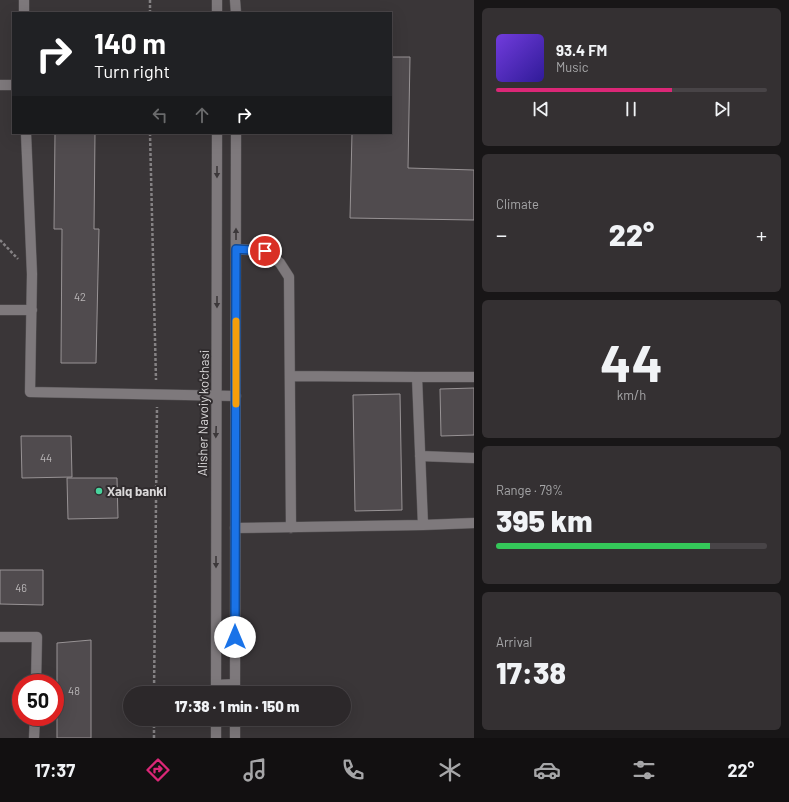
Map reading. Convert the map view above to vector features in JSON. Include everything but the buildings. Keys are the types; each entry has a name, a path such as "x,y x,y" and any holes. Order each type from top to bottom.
{"main road":[{"path":"24,0 24,12"},
{"path":"217,0 217,12"},
{"path":"235,0 236,12"},
{"path":"0,85 12,85"},
{"path":"26,134 32,310 30,392 236,396"},
{"name":"Alisher Navoiy ko'chasi","path":"216,686 215,444 217,396 217,134"},
{"path":"235,686 236,134"},
{"path":"236,249 265,251 280,264 290,277 291,528"},
{"path":"0,310 32,310"},
{"path":"290,376 474,376"},
{"path":"417,377 423,525"},
{"path":"420,456 474,458"},
{"path":"236,528 474,523"},
{"path":"0,637 37,637 36,674"},
{"path":"34,738 35,726"},
{"path":"216,726 216,738"},
{"path":"235,726 235,738"}],"path":[{"path":"150,0 150,12"},
{"path":"150,134 157,394 154,686"},
{"path":"154,726 154,738"}],"slow traffic":[{"path":"236,321 236,404"}],"place":[{"name":"Xalq banki","path":"99,491"}],"route":[{"path":"235,637 236,249 265,251"}]}
